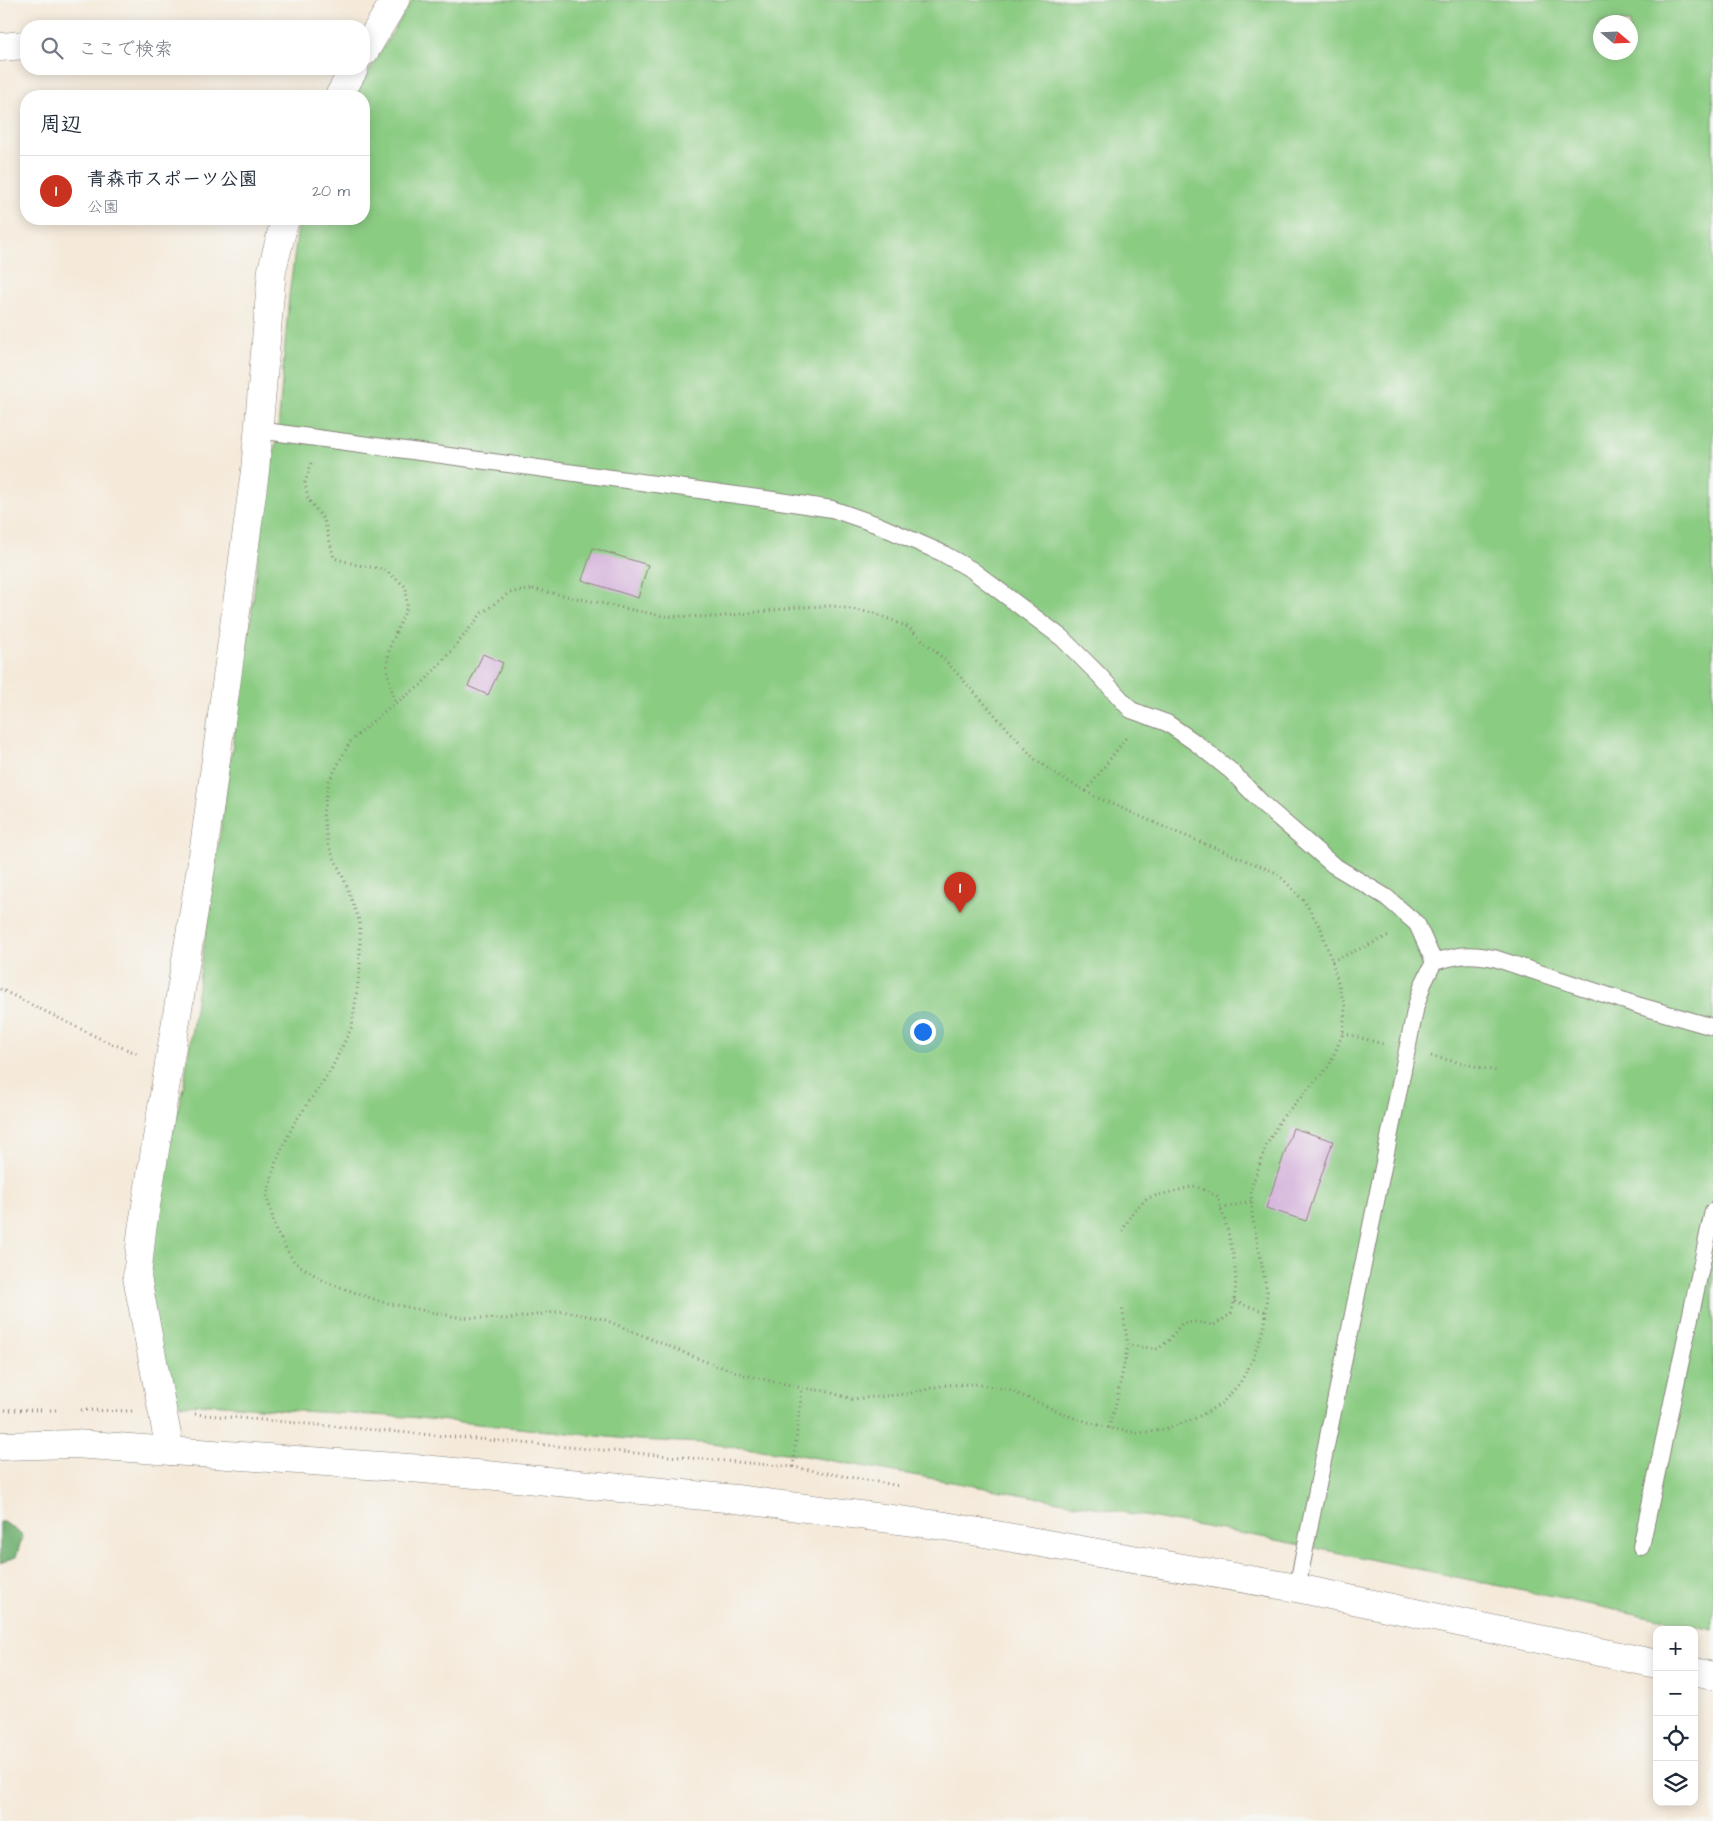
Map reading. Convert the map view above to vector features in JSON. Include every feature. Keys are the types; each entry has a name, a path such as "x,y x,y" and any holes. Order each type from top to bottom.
{"street":[{"path":"370,38 395,0"},
{"path":"0,47 20,45"},
{"path":"341,90 347,75"},
{"path":"170,1451 137,1277 142,1230 203,855 255,472 272,270 283,225"},
{"path":"0,1446 75,1444 423,1469 736,1499 944,1526 1296,1588 1653,1663"},
{"path":"1698,1673 1713,1676"}],"lane":[{"path":"258,430 832,509 878,525 942,553 972,570 1062,638 1131,710 1166,723 1196,743 1231,770 1264,805 1333,865 1386,897 1417,924 1434,962"},
{"path":"1296,1588 1416,1006 1423,984 1434,962 1454,956 1472,954 1494,958 1713,1028"},
{"path":"1641,1547 1713,1211"}],"path":[{"path":"319,438 305,483 308,499 324,520 334,558 384,570 406,587 407,607 389,649 387,670 395,704"},
{"path":"533,588 662,616 717,617 797,607 832,606 874,613 908,627 944,658 1035,759 1060,778 1171,830 1277,872 1305,902 1321,929 1332,961 1344,1007 1343,1033 1328,1066 1281,1119 1266,1146 1251,1189 1252,1214 1267,1291 1266,1312 1265,1324 1253,1359 1240,1383 1220,1404 1194,1419 1163,1430 1137,1433 1109,1428 1071,1416 1007,1389 974,1384 945,1385 907,1394 852,1399 825,1391 802,1388 744,1375 704,1361 602,1319 562,1311 508,1319 456,1317 382,1302 326,1282 294,1262 276,1231 267,1196 276,1161 291,1130 331,1070 352,1026 360,968 360,924 344,879 328,844 323,813 329,782 350,742 382,713 395,704 421,685 482,613 508,593 533,588"},
{"path":"1086,791 1143,714"},
{"path":"1332,961 1417,924"},
{"path":"0,989 106,1041 170,1065"},
{"path":"1122,1231 1133,1212 1148,1198 1195,1186 1217,1196 1231,1246 1236,1279 1231,1314 1214,1325 1197,1322 1182,1324 1170,1340 1158,1349 1128,1345"},
{"path":"1221,1209 1251,1201"},
{"path":"1234,1302 1266,1312"},
{"path":"1109,1428 1128,1345 1122,1306"},
{"path":"792,1467 802,1388"}],"green space":[{"path":"412,0 1713,0 1713,1630 1267,1538 794,1454 702,1443 638,1440 408,1417 211,1404 181,1405 167,1391 149,1288 150,1232 185,1078 251,617 264,507 278,430 289,296 298,225 370,225 370,90 359,90 367,75 370,75 370,69"},
{"path":"0,1522 4,1522 23,1535 16,1557 0,1563"}],"building":[{"path":"593,548 648,565 638,598 582,580"},
{"path":"483,654 503,663 488,695 468,686"},
{"path":"1293,1128 1333,1141 1306,1221 1266,1208"}],"place":[{"name":"青森市スポーツ公園","path":"960,913"}]}
